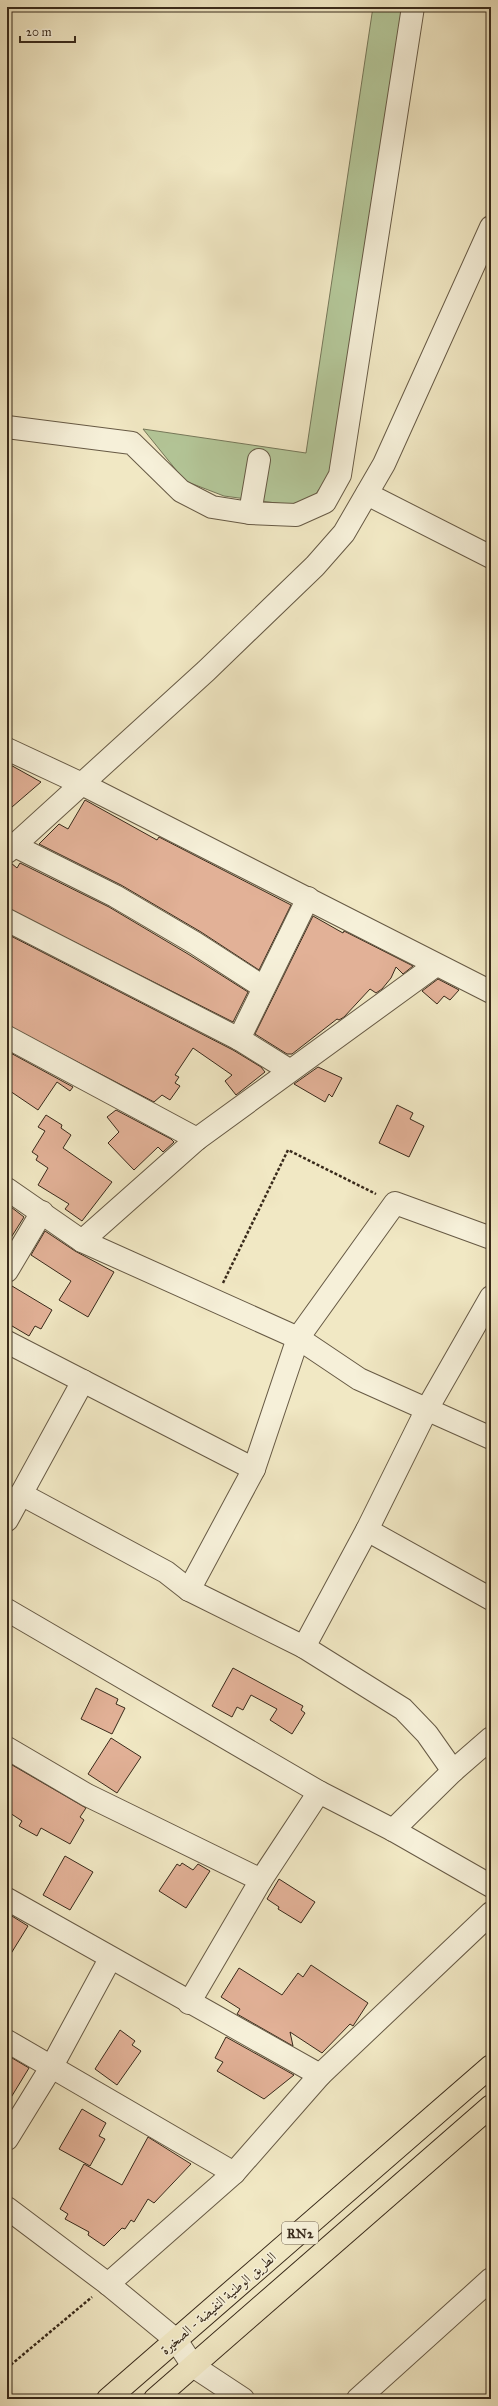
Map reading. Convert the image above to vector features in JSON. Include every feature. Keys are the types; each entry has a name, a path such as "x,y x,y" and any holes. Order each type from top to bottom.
{"highway":[{"name":"الطريق الوطنية النفيضة - الصخيرة","path":"108,2399 491,2066"},
{"name":"RN2","path":"155,2399 491,2106"}],"street":[{"path":"7,427 132,443 181,491 212,507 250,513 296,515 325,502 340,475 413,7"},
{"path":"263,987 195,943 115,896 11,849 206,671 315,566 344,533 384,464 427,373 491,227"},
{"path":"250,513 259,460"},
{"path":"367,494 491,557"},
{"path":"7,749 82,784 491,992"},
{"path":"239,1039 263,987 308,898"},
{"path":"7,920 239,1039 289,1070"},
{"path":"82,1241 197,1139 289,1070 436,965"},
{"path":"7,1037 197,1139"},
{"path":"7,1189 82,1241 214,1302 298,1338 359,1379 491,1438"},
{"path":"189,1590 254,1469 298,1338 395,1203 491,1238"},
{"path":"7,1271 42,1212"},
{"path":"304,1647 367,1530 427,1409 491,1297"},
{"path":"7,1342 254,1469"},
{"path":"7,1520 83,1380"},
{"path":"21,1494 166,1572 189,1590 304,1647 403,1709 427,1734 453,1771"},
{"path":"367,1530 491,1599"},
{"path":"7,1610 319,1792 393,1830 491,1886"},
{"path":"393,1830 453,1771 491,1738"},
{"path":"7,1748 87,1795 261,1880"},
{"path":"189,2003 261,1880 319,1792"},
{"path":"7,1899 110,1959 320,2075"},
{"path":"108,2284 234,2173 320,2075 491,1913"},
{"path":"7,2139 52,2066 110,1959"},
{"path":"7,2041 234,2173"},
{"path":"7,2208 108,2284 176,2340 193,2366 242,2399"},
{"path":"358,2399 491,2279"}],"path":[{"path":"214,1302 288,1150 395,1203"},
{"path":"7,2368 108,2284"}],"green space":[{"path":"373,7 403,7 330,474 315,495 291,505 224,496 185,481 143,429 306,453"}],"building":[{"path":"7,763 41,782 12,807 7,796"},
{"path":"85,800 157,840 159,837 291,905 259,970 201,932 121,885 39,844 59,824 68,829"},
{"path":"11,863 17,868 20,863 109,907 248,992 233,1022 7,908 7,864"},
{"path":"313,916 343,933 344,931 413,966 403,974 396,967 391,978 382,989 376,993 370,989 344,1017 339,1020 337,1019 292,1054 287,1054 255,1034"},
{"path":"7,934 233,1050 261,1067 265,1072 236,1095 225,1081 232,1075 193,1048 175,1075 179,1077 175,1083 180,1086 170,1100 162,1095 154,1102 7,1025"},
{"path":"438,979 459,990 450,1000 444,996 437,1004 422,991"},
{"path":"7,1051 73,1087 70,1091 57,1082 38,1110 7,1089"},
{"path":"318,1067 342,1078 332,1097 329,1094 325,1102 294,1084"},
{"path":"397,1105 413,1113 410,1119 424,1126 409,1157 379,1143"},
{"path":"116,1110 174,1142 163,1152 158,1147 134,1170 108,1143 119,1132 107,1117"},
{"path":"46,1115 62,1125 61,1128 71,1135 63,1148 112,1182 82,1221 65,1209 69,1204 38,1185 48,1168 36,1160 38,1156 32,1152 45,1131 38,1127"},
{"path":"7,1204 24,1217 7,1244"},
{"path":"45,1231 75,1251 114,1272 88,1317 59,1300 71,1281 31,1255"},
{"path":"7,1283 52,1310 41,1329 35,1326 29,1336 7,1323"},
{"path":"233,1668 303,1706 301,1710 305,1713 292,1734 270,1720 277,1709 251,1695 243,1710 237,1707 232,1717 212,1706"},
{"path":"96,1688 118,1699 116,1704 125,1708 112,1734 81,1719"},
{"path":"111,1738 141,1757 117,1793 88,1774"},
{"path":"7,1762 86,1808 80,1817 84,1820 70,1844 41,1828 37,1836 19,1826 22,1821 7,1811"},
{"path":"65,1856 93,1872 70,1910 43,1895"},
{"path":"182,1863 193,1870 198,1864 210,1871 186,1908 159,1891 177,1864 180,1866"},
{"path":"279,1879 315,1902 301,1923 278,1909 279,1907 267,1899"},
{"path":"7,1913 28,1926 7,1960"},
{"path":"311,1965 368,2003 353,2026 350,2024 322,2053 290,2032 293,2046 237,2014 240,2009 221,1997 239,1968 282,1995 298,1973 303,1977"},
{"path":"120,2030 135,2041 132,2045 141,2051 117,2085 95,2069"},
{"path":"226,2037 294,2075 264,2099 217,2071 223,2062 215,2058"},
{"path":"7,2055 29,2068 7,2104"},
{"path":"82,2109 106,2123 99,2136 105,2139 90,2166 59,2149"},
{"path":"148,2137 191,2164 154,2203 148,2199 134,2222 131,2220 125,2229 122,2228 104,2246 88,2235 89,2232 65,2219 68,2214 60,2209 84,2164 122,2185"}]}
